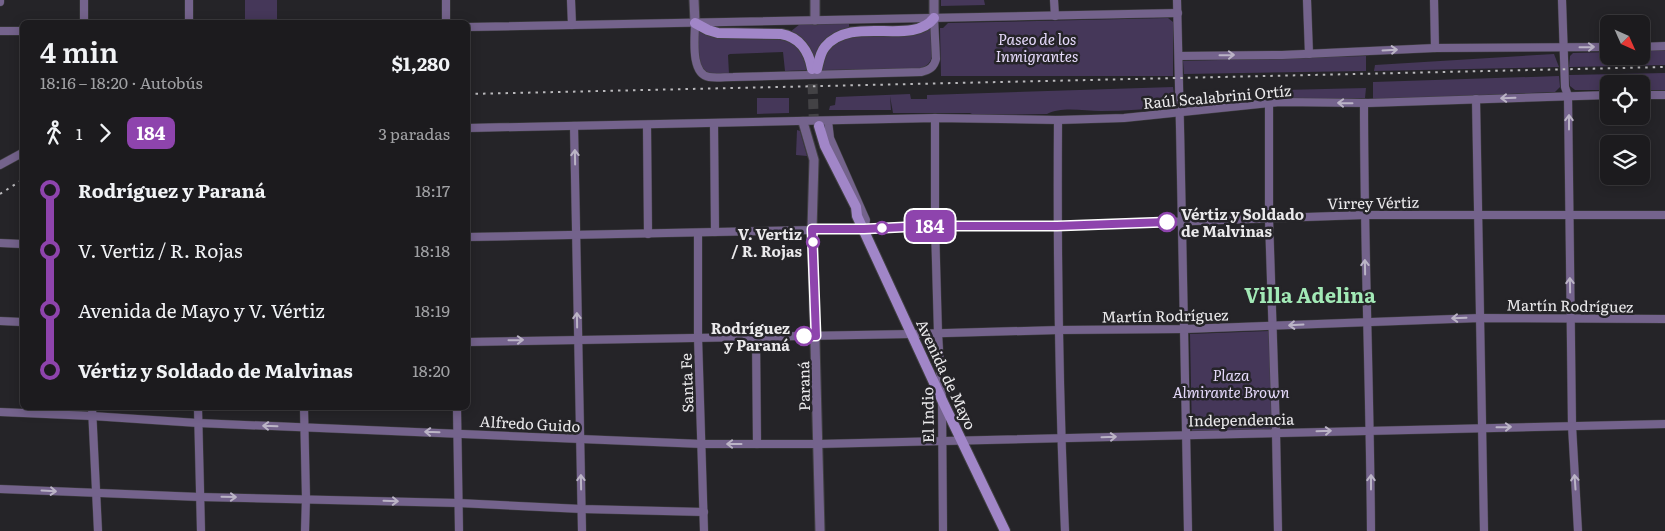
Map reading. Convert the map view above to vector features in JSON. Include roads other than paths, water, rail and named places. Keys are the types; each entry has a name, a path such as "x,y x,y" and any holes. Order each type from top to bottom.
{"main road":[{"path":"695,23 718,33 789,35 801,43 815,69 826,46 840,36 855,32 916,30 929,25 934,18"},
{"name":"Avenida de Mayo","path":"820,125 825,146 856,207 858,216 911,334 1005,531"}],"street":[{"path":"84,0 84,20"},
{"path":"189,0 189,20"},
{"path":"446,0 446,20"},
{"path":"571,0 572,25"},
{"path":"694,0 695,63 707,77 922,72 928,70 934,65 934,0"},
{"path":"815,0 815,20"},
{"path":"1054,0 1055,16"},
{"path":"1178,0 1188,531"},
{"path":"1307,0 1308,54"},
{"path":"1434,0 1435,48"},
{"path":"1562,0 1565,87 1568,96 1572,426 1578,531"},
{"path":"470,27 1178,13"},
{"path":"0,31 20,31"},
{"path":"1650,47 1665,46"},
{"path":"1179,56 1308,54 1435,48 1600,47"},
{"path":"1650,95 1665,95"},
{"name":"Raúl Scalabrini Ortíz","path":"470,128 803,122 820,125 935,118 1058,120 1124,118 1270,103 1364,103 1600,96"},
{"path":"1476,99 1484,531"},
{"path":"1270,103 1269,219 1278,531"},
{"path":"1364,103 1364,215 1371,531"},
{"name":"El Indio","path":"935,118 935,226 942,400 943,531"},
{"path":"1058,120 1057,226 1061,438 1065,531"},
{"name":"Paraná","path":"803,122 814,160 812,229 820,531"},
{"path":"714,124 715,232"},
{"path":"647,125 648,234"},
{"name":"Avenida de Mayo","path":"820,125 830,138 866,220 864,229"},
{"path":"574,126 582,531"},
{"path":"0,165 20,154"},
{"name":"Virrey Vértiz","path":"470,237 935,226 1057,226 1364,215 1665,215"},
{"name":"Santa Fe","path":"698,233 698,337 704,531"},
{"path":"0,243 20,244"},
{"name":"Martín Rodríguez","path":"470,342 1273,327 1480,318 1665,319"},
{"path":"0,321 20,322"},
{"path":"756,336 757,444"},
{"path":"198,410 201,531"},
{"path":"304,410 305,531"},
{"path":"457,410 459,531"},
{"name":"Alfredo Guido","path":"0,412 92,412 198,423 580,440 702,444 818,444"},
{"path":"92,412 98,531"},
{"name":"Independencia","path":"818,444 1665,424"},
{"path":"0,489 704,512"}],"tunnel":[{"path":"812,69 814,126"}],"railway":[{"path":"470,94 1665,67"},
{"path":"0,194 20,181"}],"place":[{"name":"Vértiz y Soldado de Malvinas","path":"1167,222"},
{"name":"V. Vertiz / R. Rojas","path":"813,242"},
{"name":"Rodríguez y Paraná","path":"804,336"}],"district":[{"name":"Villa Adelina","path":"1310,294"}],"park label":[{"name":"Paseo de los Inmigrantes","path":"1037,46"},
{"name":"Plaza Almirante Brown","path":"1231,382"}]}
